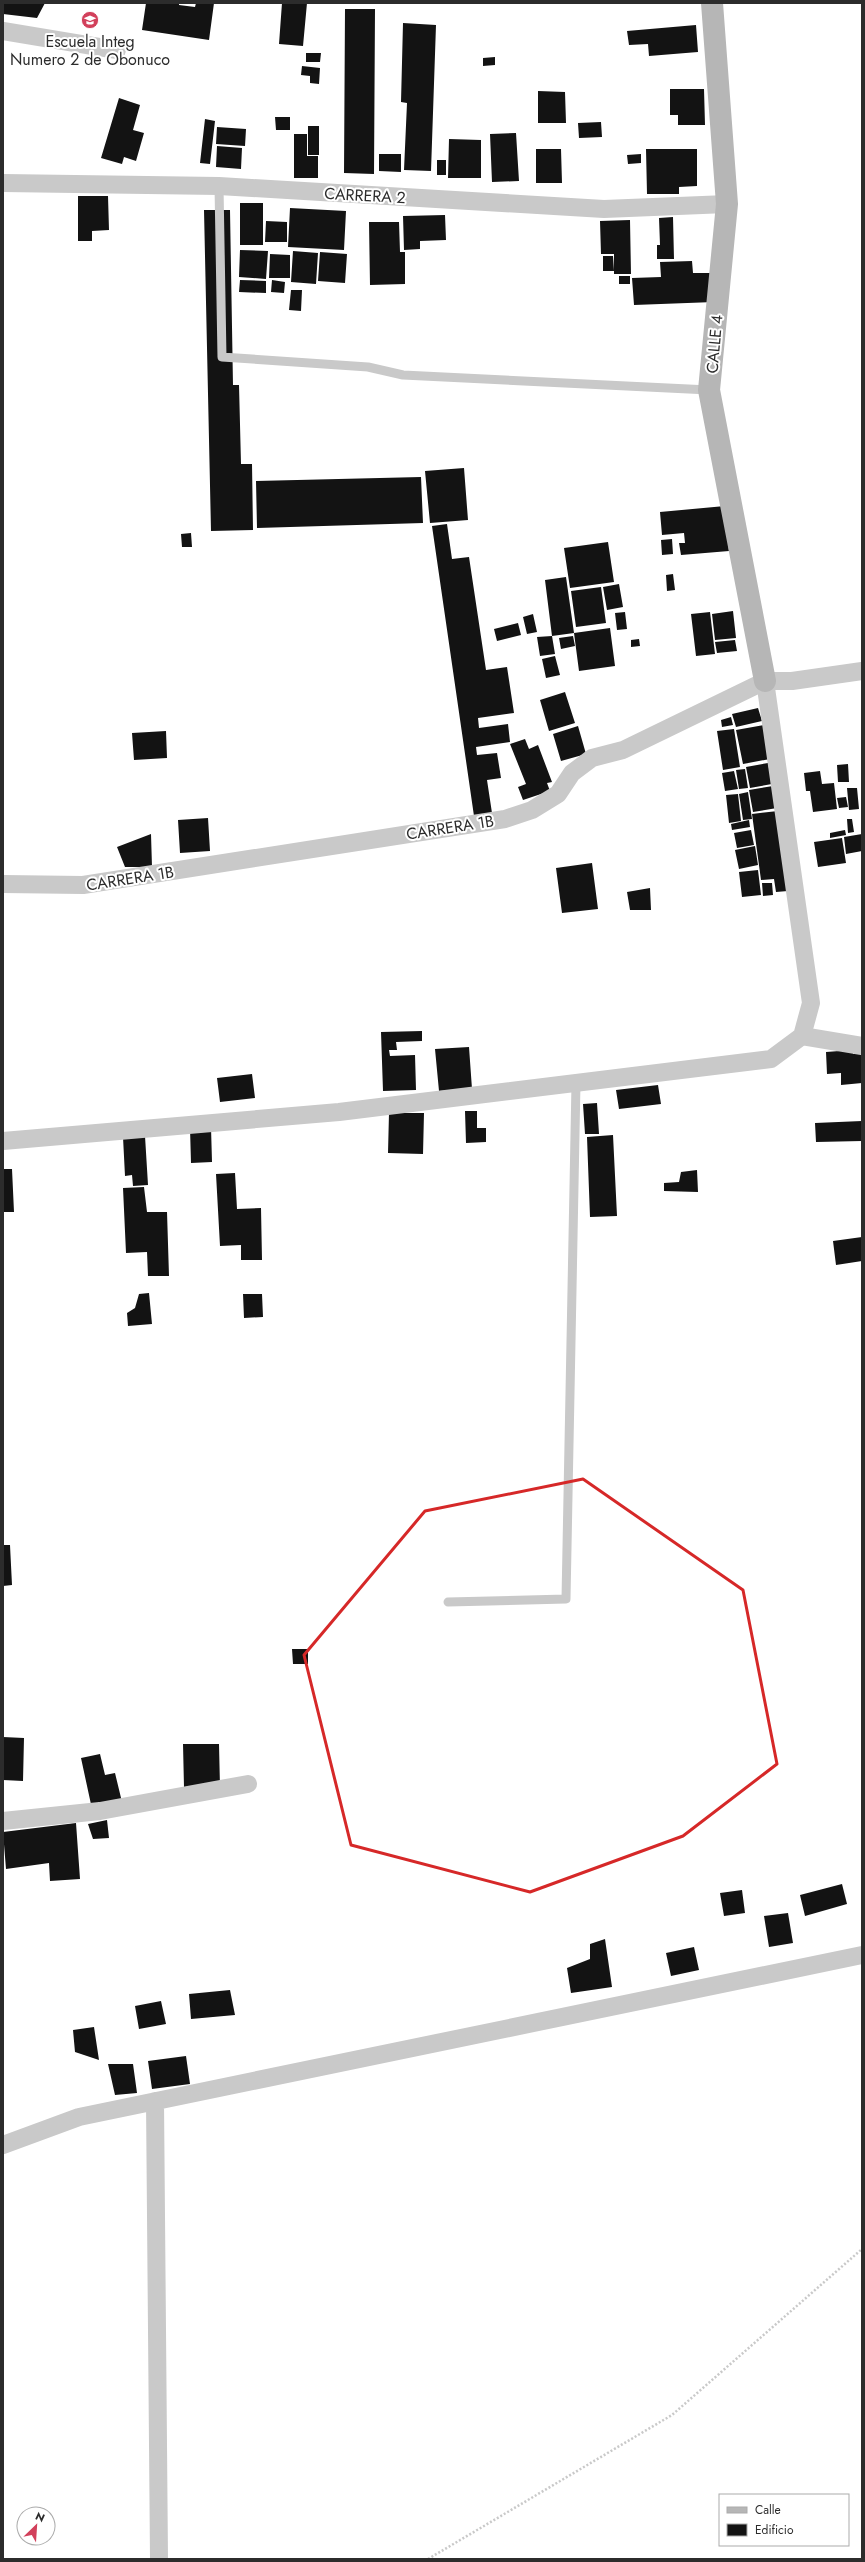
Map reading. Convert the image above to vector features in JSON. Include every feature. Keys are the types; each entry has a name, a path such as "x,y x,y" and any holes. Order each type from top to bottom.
{"street":[{"name":"CALLE 4","path":"712,3 727,204 709,390 765,681"},
{"path":"3,31 117,50"},
{"name":"CARRERA 2","path":"3,183 219,186 604,209 727,204"},
{"name":"CARRERA 1B","path":"3,884 83,885 505,819 532,810 558,794 572,773 592,758 623,750 765,681 792,681 862,671"},
{"path":"3,1141 339,1112 771,1059 802,1036 811,1003 765,681"},
{"path":"802,1036 862,1046"},
{"path":"3,1821 100,1811 248,1784"},
{"path":"3,2145 79,2117 862,1955"},
{"path":"155,2101 159,2559"}],"lane":[{"path":"219,186 222,357 368,367 403,375 709,390"},
{"path":"448,1602 566,1599 576,1083"}],"path":[{"path":"428,2559 672,2415 862,2249"}],"highlighted area":[{"path":"583,1479 743,1590 777,1764 683,1836 530,1892 351,1845 304,1655 425,1511"}],"building":[{"path":"3,3 45,3 37,18 3,14"},
{"path":"146,3 179,3 179,5 195,7 196,3 214,3 209,40 142,30"},
{"path":"282,3 307,3 303,46 279,44"},
{"path":"345,9 375,9 374,174 344,173"},
{"path":"403,23 436,25 431,171 404,170 407,103 401,102"},
{"path":"696,25 698,52 649,56 648,44 629,45 627,31"},
{"path":"306,53 321,53 320,62 306,62"},
{"path":"495,57 495,65 483,66 483,58"},
{"path":"302,66 320,68 319,84 310,83 310,76 301,75"},
{"path":"670,89 704,89 705,125 678,125 678,115 670,115"},
{"path":"538,91 565,92 566,123 538,123"},
{"path":"119,98 140,105 133,130 144,133 136,161 124,157 122,164 101,158"},
{"path":"275,117 290,117 290,130 276,130"},
{"path":"205,119 215,121 210,164 200,163"},
{"path":"601,122 602,137 579,138 578,123"},
{"path":"308,126 319,126 319,155 308,155"},
{"path":"217,127 246,129 245,146 216,144"},
{"path":"516,133 519,181 492,182 490,134"},
{"path":"294,134 307,134 307,156 318,156 318,178 294,178"},
{"path":"449,139 481,140 481,178 448,178"},
{"path":"217,146 242,148 241,169 216,167"},
{"path":"536,149 561,149 562,183 536,183"},
{"path":"646,149 697,149 697,186 679,187 679,194 647,194"},
{"path":"379,154 401,154 401,172 379,171"},
{"path":"641,154 641,163 628,164 627,155"},
{"path":"437,160 446,160 446,175 437,175"},
{"path":"78,196 108,196 109,230 92,231 92,241 78,241"},
{"path":"240,203 263,203 263,245 240,245"},
{"path":"290,208 346,211 344,250 288,247"},
{"path":"204,210 230,210 233,385 239,385 241,464 252,464 253,530 211,531"},
{"path":"445,215 446,240 420,241 420,249 404,250 403,216"},
{"path":"673,217 674,259 657,259 657,245 660,245 659,218"},
{"path":"630,220 631,274 614,274 614,254 601,254 600,221"},
{"path":"266,221 287,222 287,242 265,242"},
{"path":"369,222 399,222 400,252 405,252 405,284 370,285"},
{"path":"240,250 268,251 266,279 239,277"},
{"path":"293,251 318,253 316,284 291,282"},
{"path":"320,252 347,254 345,283 318,281"},
{"path":"270,254 290,255 290,278 269,278"},
{"path":"603,256 613,256 614,271 603,271"},
{"path":"692,261 693,273 713,273 714,302 634,305 632,278 661,277 660,262"},
{"path":"619,276 630,276 630,284 619,284"},
{"path":"240,280 266,281 266,293 239,292"},
{"path":"272,280 285,282 284,293 271,292"},
{"path":"291,290 302,290 301,311 289,310"},
{"path":"464,468 468,520 430,523 425,471"},
{"path":"421,477 423,523 257,528 256,481"},
{"path":"725,506 729,551 681,555 679,543 685,543 684,533 662,535 660,512"},
{"path":"447,524 452,559 469,557 486,670 507,667 514,713 478,718 479,728 508,724 510,742 476,747 477,755 497,753 501,778 487,780 492,813 474,816 432,526"},
{"path":"191,533 192,547 182,547 181,534"},
{"path":"672,539 673,554 662,555 661,540"},
{"path":"608,542 614,582 570,588 564,548"},
{"path":"673,574 675,590 667,591 666,575"},
{"path":"566,577 574,633 552,636 545,580"},
{"path":"619,584 623,607 607,610 603,587"},
{"path":"601,587 606,623 576,627 571,591"},
{"path":"733,611 736,638 715,640 712,614"},
{"path":"625,612 627,629 617,630 615,613"},
{"path":"710,612 715,654 696,656 691,614"},
{"path":"533,614 537,632 527,634 523,617"},
{"path":"518,623 521,635 497,641 494,629"},
{"path":"610,628 615,666 579,671 574,633"},
{"path":"552,636 555,654 540,656 537,637"},
{"path":"573,636 575,646 561,649 559,638"},
{"path":"639,639 640,646 631,647 631,640"},
{"path":"735,640 737,651 717,653 715,642"},
{"path":"555,656 560,675 546,678 542,659"},
{"path":"565,692 575,723 549,731 540,700"},
{"path":"758,708 762,721 736,727 732,714"},
{"path":"731,717 733,725 722,727 721,720"},
{"path":"764,725 770,759 743,764 736,730"},
{"path":"578,726 586,754 561,761 553,734"},
{"path":"734,729 740,767 723,770 717,731"},
{"path":"166,731 167,758 134,760 132,733"},
{"path":"525,739 529,749 538,745 552,782 547,783 550,791 523,800 518,787 526,784 510,744"},
{"path":"768,763 772,784 750,788 746,767"},
{"path":"848,764 849,782 838,782 837,765"},
{"path":"745,769 748,788 739,789 736,770"},
{"path":"734,771 738,789 725,791 722,773"},
{"path":"820,771 822,784 834,783 837,809 813,812 810,791 806,791 804,773"},
{"path":"773,786 777,808 753,812 749,790"},
{"path":"847,788 857,788 859,809 849,810"},
{"path":"748,792 752,819 743,820 739,794"},
{"path":"738,794 741,821 729,823 726,795"},
{"path":"846,797 848,807 839,808 837,798"},
{"path":"778,811 788,891 776,892 774,879 761,880 752,814"},
{"path":"208,818 210,851 180,853 178,820"},
{"path":"847,819 852,819 854,832 848,833"},
{"path":"749,820 750,827 732,830 731,824"},
{"path":"751,830 754,845 737,848 734,833"},
{"path":"845,830 846,835 830,838 830,833"},
{"path":"151,834 152,867 125,867 117,847"},
{"path":"862,834 862,851 846,854 844,837"},
{"path":"842,838 846,863 818,867 814,842"},
{"path":"755,846 758,865 739,869 735,850"},
{"path":"592,863 598,909 562,913 556,868"},
{"path":"758,870 761,895 742,897 739,872"},
{"path":"762,883 772,883 773,895 763,896"},
{"path":"650,888 651,910 630,910 627,892"},
{"path":"422,1031 422,1041 396,1042 397,1050 389,1050 390,1056 415,1055 416,1090 383,1091 381,1032"},
{"path":"469,1047 472,1089 439,1091 435,1049"},
{"path":"853,1050 853,1054 862,1054 862,1083 841,1085 841,1073 827,1074 826,1052"},
{"path":"252,1074 255,1098 220,1102 217,1078"},
{"path":"658,1085 661,1104 619,1109 616,1090"},
{"path":"597,1103 599,1134 585,1134 583,1104"},
{"path":"465,1111 477,1111 477,1128 486,1128 486,1142 466,1143"},
{"path":"389,1113 424,1113 423,1154 388,1153"},
{"path":"862,1121 862,1141 816,1142 815,1123"},
{"path":"211,1127 212,1162 191,1163 190,1128"},
{"path":"613,1135 617,1216 590,1217 587,1137"},
{"path":"145,1136 148,1185 133,1186 132,1175 125,1176 123,1137"},
{"path":"3,1169 12,1169 14,1212 3,1212"},
{"path":"697,1170 698,1192 664,1191 664,1183 679,1182 681,1172"},
{"path":"235,1173 237,1209 261,1208 262,1260 241,1260 241,1245 220,1246 216,1174"},
{"path":"144,1187 147,1212 167,1212 169,1276 148,1276 147,1252 126,1253 123,1188"},
{"path":"862,1237 862,1261 836,1265 833,1241"},
{"path":"149,1293 152,1324 128,1326 127,1313 135,1308 139,1294"},
{"path":"243,1294 262,1294 263,1317 244,1318"},
{"path":"3,1545 10,1545 12,1585 3,1586"},
{"path":"292,1649 308,1649 308,1664 293,1664"},
{"path":"3,1737 24,1738 23,1781 3,1780"},
{"path":"183,1744 219,1744 220,1787 184,1787"},
{"path":"100,1754 105,1775 115,1773 122,1802 92,1809 81,1758"},
{"path":"107,1820 109,1838 93,1839 88,1824"},
{"path":"76,1823 80,1879 50,1881 49,1863 6,1869 3,1832"},
{"path":"842,1884 847,1904 805,1916 800,1895"},
{"path":"742,1890 745,1913 724,1916 720,1893"},
{"path":"788,1913 793,1943 769,1947 764,1916"},
{"path":"605,1939 612,1987 571,1993 567,1968 590,1959 590,1944"},
{"path":"694,1947 699,1970 671,1976 666,1953"},
{"path":"230,1990 235,2015 191,2019 189,1994"},
{"path":"161,2001 166,2024 139,2029 135,2006"},
{"path":"94,2027 99,2060 75,2052 73,2030"},
{"path":"186,2056 190,2084 152,2089 148,2061"},
{"path":"108,2064 133,2064 137,2093 115,2095"}],"place":[{"name":"Escuela Integ Numero 2 de Obonuco","path":"90,20"}]}
